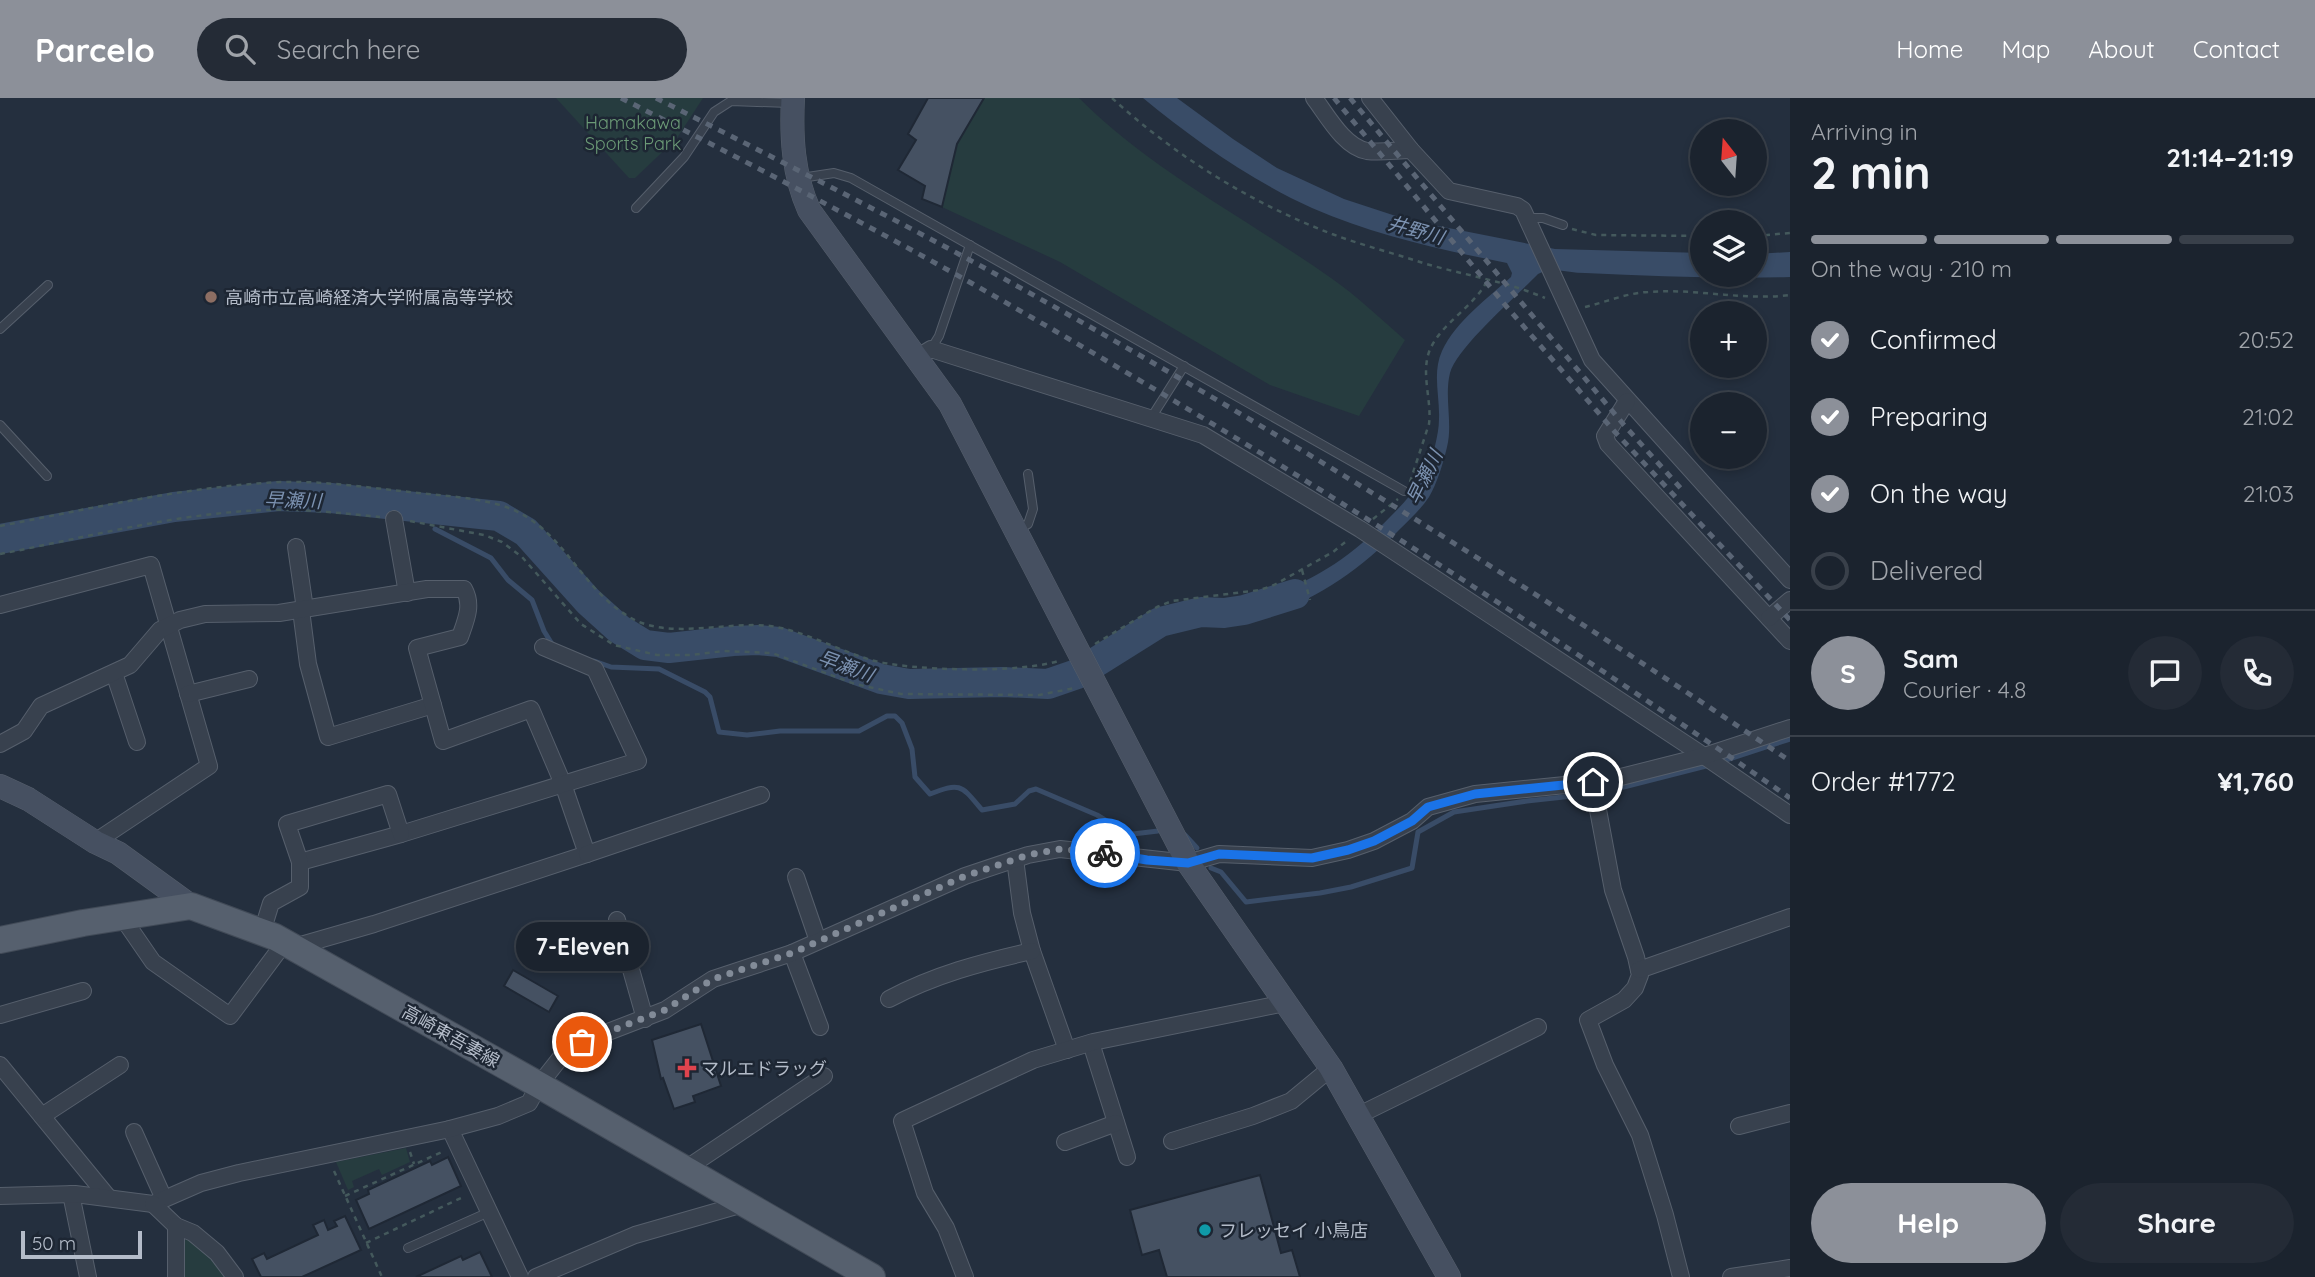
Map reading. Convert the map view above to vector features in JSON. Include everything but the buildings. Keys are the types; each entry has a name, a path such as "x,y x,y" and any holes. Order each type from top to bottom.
{"main road":[{"name":"高崎東吾妻線","path":"0,940 191,906 280,940 539,1085 872,1277"}],"street":[{"path":"1314,98 1355,146 1366,151 1411,150"},
{"path":"1370,98 1411,150 1449,191 1517,206 1530,223 1557,296 1588,354 1627,401 1790,580"},
{"path":"792,101 793,151 798,179 803,197 817,223 924,353 1188,863 1331,1068 1449,1277"},
{"path":"924,353 1203,435 1387,546 1496,621 1704,755 1790,815"},
{"path":"1627,401 1605,436 1608,444 1790,641"},
{"path":"394,519 407,593"},
{"path":"296,547 308,664 328,737 433,705"},
{"path":"0,604 152,565 209,766 96,842"},
{"path":"0,744 24,732 41,706 114,673 138,658 160,630 169,625 205,614 279,613 454,587 464,589 468,597 468,613 460,637 418,648 443,741 531,709 563,784 587,854"},
{"path":"1769,618 1790,600"},
{"path":"300,862 638,761 595,669 543,647"},
{"path":"114,673 137,742"},
{"path":"188,694 249,679"},
{"path":"0,1196 71,1194 158,1202 201,1183 450,1129 498,1116 529,1103 539,1085 561,1058 582,1042 665,1010 713,979 792,953 965,876 1015,859 1060,849 1188,863 1219,854 1312,858 1374,841 1412,821 1428,807 1475,794 1593,782 1704,755 1790,729"},
{"path":"1593,782 1612,890 1640,975 1635,988 1624,1000 1588,1020 1605,1065 1640,1136 1681,1277"},
{"path":"0,786 28,799 118,853 191,906"},
{"path":"280,940 271,903 300,887 300,862 287,824 388,794 401,834"},
{"path":"122,917 153,962 230,1016 280,940 374,924 761,795"},
{"path":"1015,859 1022,913 1032,951 1067,1050"},
{"path":"796,877 818,941"},
{"path":"1639,970 1790,917"},
{"path":"617,920 645,1019"},
{"path":"889,999 921,982 987,960 1032,951"},
{"path":"792,953 820,1027"},
{"path":"0,1015 83,991"},
{"path":"965,1277 946,1228 925,1193 902,1121 1033,1060 1091,1043 1285,1003"},
{"path":"1357,1116 1538,1027"},
{"path":"1091,1043 1127,1157"},
{"path":"0,1065 108,1197"},
{"path":"42,1116 120,1065"},
{"path":"1172,1141 1253,1116 1290,1101 1331,1068"},
{"path":"684,1170 824,1076"},
{"path":"1739,1126 1790,1113"},
{"path":"1065,1142 1116,1123"},
{"path":"450,1129 520,1277"},
{"path":"134,1132 158,1202 176,1226 193,1233 217,1253 235,1277"},
{"path":"71,1194 88,1277"},
{"path":"536,1277 635,1235 743,1204"},
{"path":"176,1226 176,1277"},
{"path":"1731,1277 1790,1268"}],"lane":[{"path":"636,208 684,157 714,112 731,101 792,101"},
{"path":"798,179 834,173 851,177 1404,491"},
{"path":"1530,223 1543,218 1563,225"},
{"path":"924,353 939,336 970,245"},
{"path":"0,329 48,285"},
{"path":"1151,418 1184,366"},
{"path":"0,425 47,476"},
{"path":"1016,531 1027,524 1033,509 1028,474"},
{"path":"408,1248 489,1212"}],"path":[{"path":"1111,98 1148,129 1211,174 1273,209 1333,234 1427,264 1557,296"},
{"path":"1563,225 1596,235 1690,236"},
{"path":"1767,235 1790,233"},
{"path":"0,554 179,519 225,514 293,510 394,519 449,527 502,542 522,557 581,624 614,645 657,655 724,651 772,653 855,684 901,694 1039,695 1069,691 1086,663 1157,607 1172,601 1260,590 1303,572 1392,505 1411,481 1429,424 1429,352 1440,335 1481,292 1488,279"},
{"path":"1583,307 1625,295 1648,292 1766,298 1790,295"},
{"path":"0,526 177,492 286,482 466,498 517,510 531,517 543,527 604,597 631,618 657,628 739,625 774,627 805,635 874,661 919,668 1031,667 1086,663"},
{"path":"1303,572 1309,598"},
{"path":"345,1196 448,1150"},
{"path":"326,1155 382,1277"},
{"path":"366,1243 468,1195"}],"green space":[{"name":"Hamakawa Sports Park","path":"556,98 703,98 677,138 635,178 629,178"},
{"path":"984,98 1079,98 1108,125 1169,172 1299,256 1360,300 1405,340 1359,416 1270,385 1060,262 942,207 957,144"},
{"path":"406,1148 410,1162 382,1175 379,1169 352,1181 354,1187 348,1190 336,1162"},
{"path":"188,1239 208,1255 227,1277 184,1277 181,1242"}],"water":[{"name":"井野川","path":"1143,98 1177,98 1277,168 1344,199 1408,220 1555,249 1690,253 1690,277 1555,270 1538,274 1475,336 1455,362 1448,382 1447,447 1435,486 1422,506 1369,558 1335,583 1279,612 1258,619 1257,600 1295,586 1345,557 1390,517 1418,484 1432,457 1438,432 1437,368 1442,351 1455,330 1511,277 1512,273 1507,263 1408,241 1312,208 1224,159"},
{"path":"1790,252 1790,277 1767,277 1767,253"}],"waterway":[{"name":"早瀬川","path":"0,539 174,507 279,496 331,498 499,516 526,532 588,601 619,629 645,645 669,648 733,641 779,642 881,679 909,684 1048,684 1077,674 1160,622 1201,612 1244,610 1295,594"},
{"path":"424,507 424,517"},
{"path":"435,529 491,558 508,580 532,600 552,644"},
{"path":"594,661 611,667 659,669 705,692 710,697 719,732 747,735 780,731 859,731 887,716 895,716 902,723 912,749 915,777 930,794 948,788 960,788 982,810 1015,804 1029,791 1036,789 1097,815 1123,831 1133,834 1158,831"},
{"path":"1720,762 1790,739"},
{"path":"1608,791 1710,765"},
{"path":"1211,868 1221,872 1246,902 1351,887 1412,868 1418,832 1454,812 1591,794"},
{"path":"1185,835 1197,848"}],"railway":[{"path":"621,98 929,260 1182,405 1489,597 1790,798"},
{"path":"656,98 939,243 1186,382 1491,566 1790,761"},
{"path":"1334,98 1506,306 1615,432 1790,620"},
{"path":"1350,98 1624,425 1685,493"}],"way so far":[{"path":"582,1042 665,1010 713,979 792,953 965,876 1028,855 1060,849 1105,853"}],"place":[{"name":"高崎市立高崎経済大学附属高等学校","path":"211,297"},
{"name":"7-Eleven","path":"582,1042"},
{"name":"マルエドラッグ","path":"687,1068"},
{"name":"フレッセイ 小鳥店","path":"1205,1230"}],"route":[{"path":"1105,853 1188,863 1219,854 1312,858 1374,841 1412,821 1428,807 1475,794 1593,782"}]}
